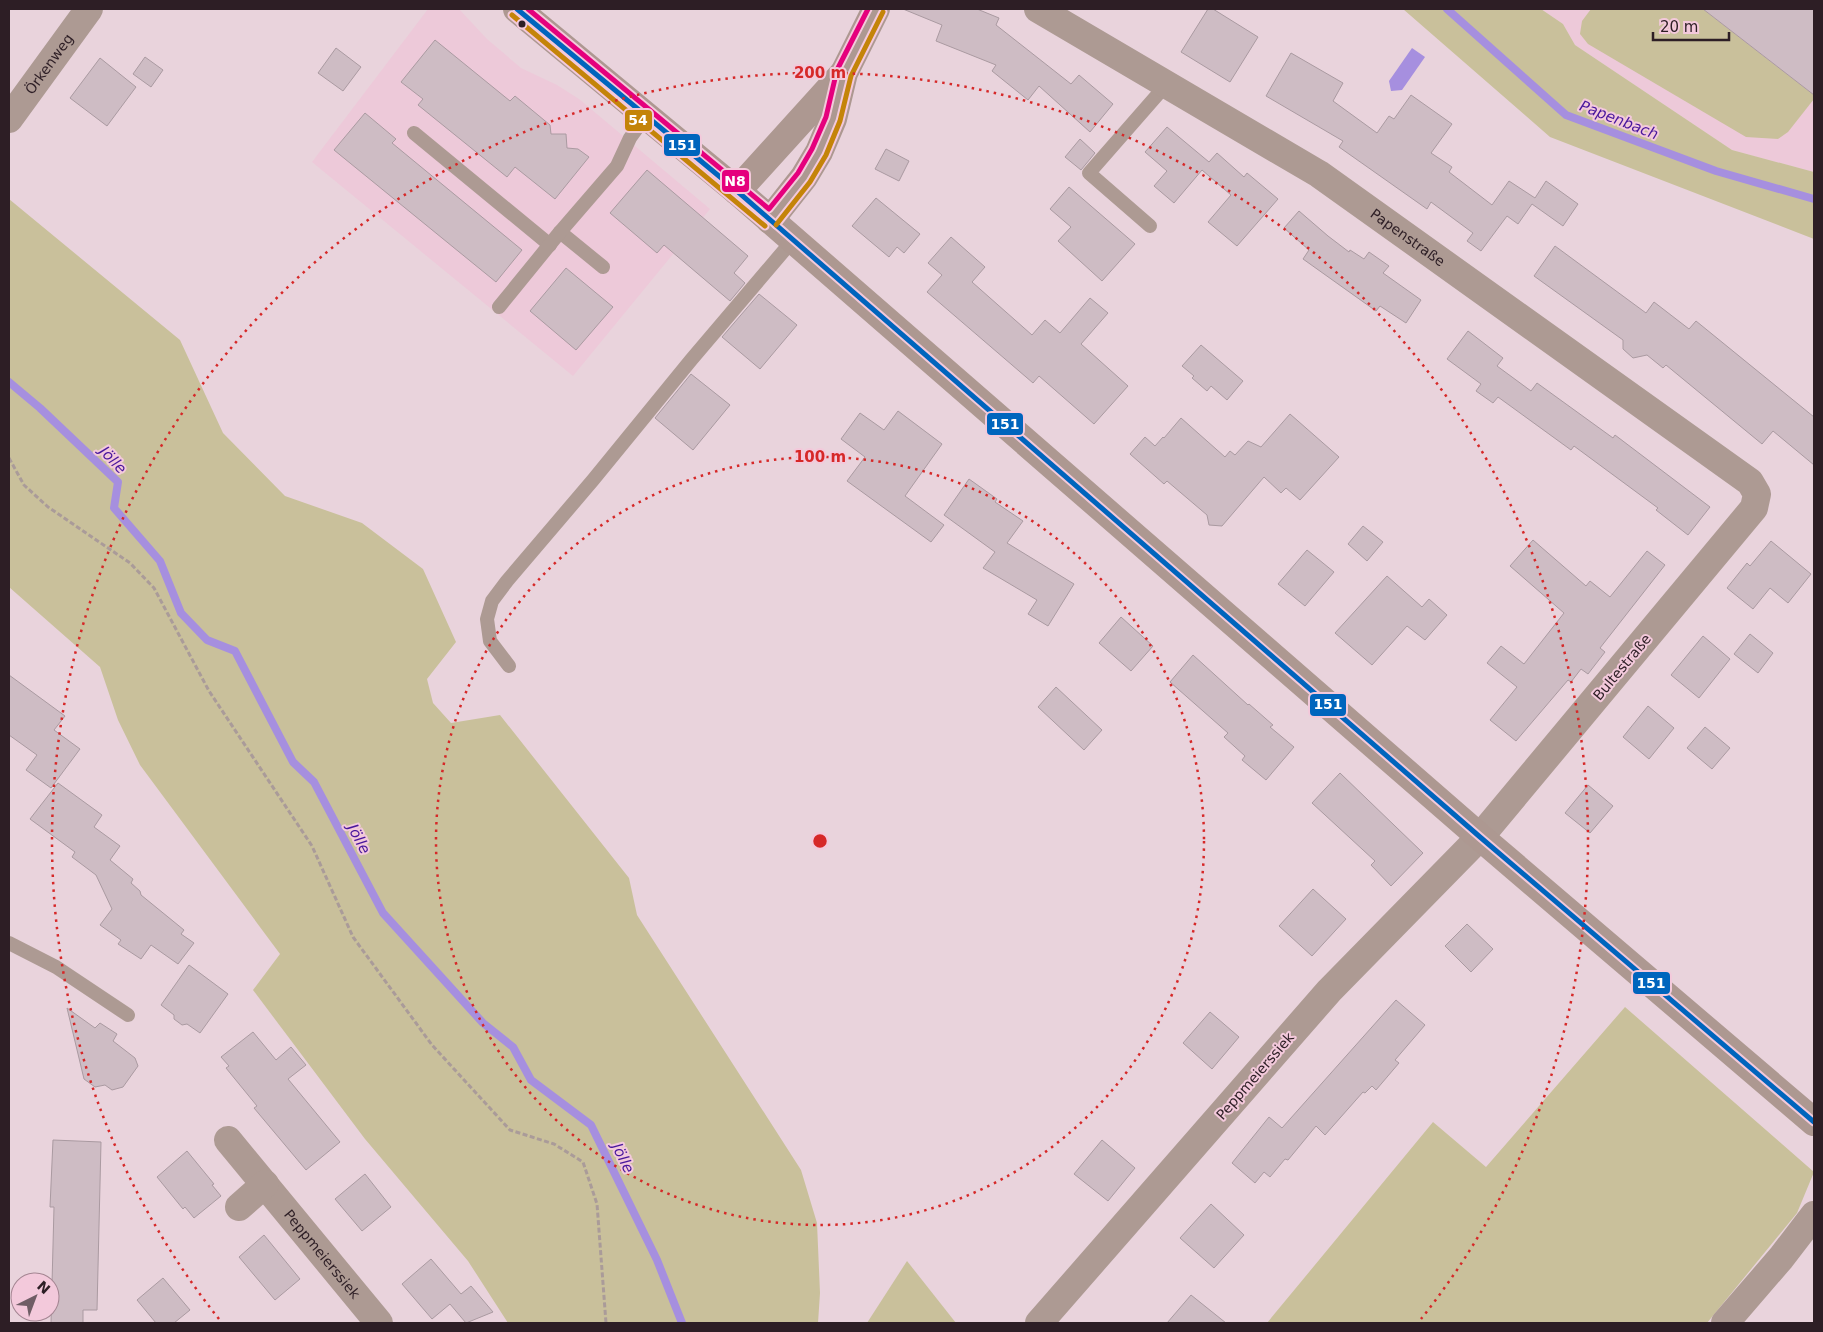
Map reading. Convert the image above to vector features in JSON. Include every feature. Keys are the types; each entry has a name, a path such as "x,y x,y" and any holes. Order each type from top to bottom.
{"main road":[{"path":"518,9 737,191 1480,837 1814,1122"},
{"path":"770,220 804,177 819,152 833,119 844,73 876,9"},
{"path":"737,191 844,73"}],"street":[{"name":"Örkenweg","path":"9,119 89,9"},
{"name":"Papenstraße","path":"1038,9 1319,174 1750,482 1757,494"},
{"name":"Bultestraße","path":"1480,837 1754,508 1757,494"},
{"name":"Peppmeierssiek","path":"1039,1323 1329,991 1480,837"},
{"name":"Peppmeierssiek","path":"228,1140 379,1323"},
{"path":"239,1206 265,1184"},
{"path":"1725,1323 1814,1215"}],"lane":[{"path":"1150,226 1090,173 1166,85"},
{"path":"499,307 617,166 630,138 646,116"},
{"path":"414,133 550,245"},
{"path":"560,232 603,267"},
{"path":"509,666 490,641 487,619 492,601 793,240"},
{"path":"9,943 56,966 128,1015"}],"path":[{"path":"9,458 24,485 48,507 130,563 154,588 209,691 312,846 353,936 432,1045 510,1130 554,1144 583,1162 597,1204 606,1323"}],"shaded area":[{"path":"428,9 459,9 487,39 521,68 557,85 579,99 710,209 573,376 312,162"},
{"path":"1403,9 1541,9 1563,24 1575,45 1732,150 1814,172 1814,239 1550,137"},
{"path":"1541,9 1814,9 1814,172 1732,150 1575,45 1563,24"},
{"path":"1591,9 1703,9 1814,95 1814,99 1788,132 1778,139 1746,137 1588,44 1580,34 1582,21"},
{"path":"1412,48 1425,57 1402,90 1391,91 1389,81"},
{"path":"9,199 180,340 223,433 285,496 362,523 423,569 456,642 427,679 433,703 451,723 500,715 629,878 637,915 801,1170 817,1223 820,1293 818,1323 508,1323 468,1261 365,1139 253,990 280,954 140,765 118,720 100,667 9,587"},
{"path":"1625,1007 1814,1172 1797,1213 1707,1323 1267,1323 1433,1122 1486,1167"},
{"path":"907,1261 956,1323 867,1323"}],"building":[{"path":"903,9 977,9 999,18 996,25 1071,84 1079,75 1113,104 1090,132 1039,86 1028,100 992,71 996,65 936,41 942,25"},
{"path":"1208,9 1213,9 1258,37 1230,82 1181,52"},
{"path":"1703,9 1814,9 1814,95"},
{"path":"435,40 510,101 515,96 550,125 551,134 566,134 567,148 578,149 589,157 555,199 515,167 507,177 418,105 423,99 401,82"},
{"path":"336,48 361,67 343,91 318,73"},
{"path":"1291,53 1343,83 1333,101 1377,133 1389,116 1394,119 1411,95 1452,124 1431,153 1452,167 1449,172 1492,205 1509,181 1535,198 1546,181 1578,204 1563,226 1532,204 1518,224 1507,216 1481,251 1467,241 1473,233 1431,202 1427,209 1339,147 1343,141 1266,96"},
{"path":"145,57 163,70 151,87 133,74"},
{"path":"100,58 136,87 107,126 70,98"},
{"path":"365,113 396,139 392,143 522,250 496,282 334,150"},
{"path":"1167,127 1209,162 1217,153 1244,177 1247,173 1278,199 1237,246 1208,222 1231,195 1202,170 1174,203 1154,186 1167,171 1145,152"},
{"path":"1080,139 1095,153 1081,170 1065,157"},
{"path":"886,149 909,161 899,181 875,169"},
{"path":"647,170 748,256 734,273 745,283 730,301 664,245 657,253 610,213"},
{"path":"1069,187 1135,244 1102,281 1058,241 1071,227 1050,209"},
{"path":"876,198 920,234 904,253 897,247 889,257 852,226"},
{"path":"1299,211 1349,252 1350,250 1364,259 1369,252 1389,266 1383,273 1421,300 1406,323 1380,306 1376,311 1303,259 1309,250 1284,228"},
{"path":"951,237 985,267 972,282 1032,335 1045,320 1060,333 1090,298 1108,313 1081,344 1128,386 1094,424 1039,376 1033,383 927,292 942,275 928,263"},
{"path":"1555,246 1646,313 1654,302 1689,329 1696,321 1814,417 1814,465 1773,431 1762,444 1666,365 1663,368 1647,355 1633,358 1623,349 1623,340 1534,276"},
{"path":"566,268 613,307 576,350 530,311"},
{"path":"759,294 797,325 760,369 722,337"},
{"path":"1468,331 1503,358 1497,366 1531,391 1537,383 1613,438 1615,435 1710,507 1688,535 1656,510 1658,508 1574,446 1571,450 1498,397 1493,403 1476,391 1481,384 1447,359"},
{"path":"1201,345 1243,381 1227,400 1211,386 1207,391 1182,366"},
{"path":"691,374 730,405 693,450 655,418"},
{"path":"898,411 942,444 905,496 944,525 931,542 847,481 865,457 841,439 860,413 884,430"},
{"path":"1290,414 1339,457 1300,500 1286,488 1281,493 1264,477 1222,526 1209,525 1207,515 1167,481 1164,484 1130,454 1145,437 1155,446 1181,418 1225,457 1230,451 1235,455 1248,441 1261,447"},
{"path":"969,479 997,499 995,502 1023,521 1007,543 1074,584 1048,626 1028,614 1037,600 983,568 995,552 944,515"},
{"path":"1363,526 1383,542 1367,561 1348,544"},
{"path":"1533,540 1586,586 1590,581 1610,597 1647,551 1665,565 1600,648 1605,652 1588,674 1581,669 1571,682 1568,680 1516,741 1490,720 1517,687 1487,663 1501,646 1524,664 1564,613 1510,566"},
{"path":"1771,541 1811,574 1788,603 1770,588 1753,609 1727,588 1747,563 1750,566"},
{"path":"1307,550 1334,572 1305,606 1278,584"},
{"path":"1387,576 1422,607 1429,599 1447,615 1425,640 1407,626 1372,665 1335,633"},
{"path":"1121,617 1153,646 1131,671 1099,643"},
{"path":"1750,634 1773,653 1758,673 1734,654"},
{"path":"1703,636 1730,659 1699,698 1671,675"},
{"path":"1193,655 1273,725 1270,727 1294,747 1266,780 1242,760 1245,756 1224,737 1228,733 1170,682"},
{"path":"9,675 65,716 54,730 80,749 51,788 26,770 37,755 9,735"},
{"path":"1056,687 1102,730 1084,750 1038,707"},
{"path":"1648,706 1674,728 1649,759 1623,737"},
{"path":"1705,727 1730,748 1712,769 1687,748"},
{"path":"1340,773 1423,853 1391,886 1371,865 1375,861 1312,803"},
{"path":"58,783 102,815 94,827 120,846 110,860 133,879 131,883 140,891 141,895 184,930 181,934 194,943 178,964 151,945 141,959 118,944 121,940 100,925 112,909 96,875 72,857 75,852 30,819"},
{"path":"1588,785 1613,806 1590,833 1565,813"},
{"path":"1313,889 1346,919 1312,956 1279,926"},
{"path":"1467,924 1493,949 1471,972 1445,946"},
{"path":"189,965 228,994 200,1033 187,1024 182,1025 174,1019 174,1015 161,1005"},
{"path":"1396,1000 1425,1025 1395,1060 1399,1063 1376,1090 1372,1086 1365,1093 1363,1092 1325,1135 1316,1126 1288,1160 1285,1159 1270,1177 1264,1172 1255,1183 1232,1163 1269,1117 1282,1128"},
{"path":"67,1008 95,1028 100,1023 117,1034 113,1041 135,1058 138,1066 123,1087 112,1090 105,1085 95,1087 84,1079"},
{"path":"1210,1012 1239,1037 1212,1069 1183,1043"},
{"path":"253,1032 276,1060 291,1047 306,1065 288,1079 340,1142 306,1170 254,1108 257,1106 226,1068 229,1066 221,1057"},
{"path":"53,1140 101,1142 97,1310 83,1310 83,1323 51,1323 60,1322 60,1272 52,1272 54,1207 50,1207"},
{"path":"1102,1140 1135,1168 1108,1201 1074,1174"},
{"path":"187,1151 214,1184 212,1185 221,1196 194,1218 185,1207 183,1209 157,1177"},
{"path":"365,1174 391,1207 362,1231 335,1199"},
{"path":"1211,1204 1244,1235 1214,1268 1180,1238"},
{"path":"264,1235 300,1279 275,1300 239,1257"},
{"path":"431,1259 461,1294 471,1286 493,1312 466,1323 450,1304 432,1319 402,1284"},
{"path":"163,1278 190,1310 174,1323 156,1323 137,1300"},
{"path":"1191,1295 1226,1323 1167,1323"}],"waterway":[{"name":"Papenbach","path":"1447,9 1566,115 1716,171 1814,199"},
{"name":"Jölle","path":"9,382 40,408 118,482 114,508 160,561 181,613 207,640 235,651 293,762 314,782 383,913 483,1023 513,1047 531,1080 591,1125 657,1260 682,1323"}],"transit line":[{"name":"151","path":"517,9 737,191 1480,837 1814,1122"},
{"name":"N8","path":"528,9 769,209 798,173 812,149 826,117 837,70 868,9"},
{"name":"54","path":"776,225 810,182 826,155 840,121 851,76 883,12"},
{"name":"54","path":"512,15 765,226"}]}
